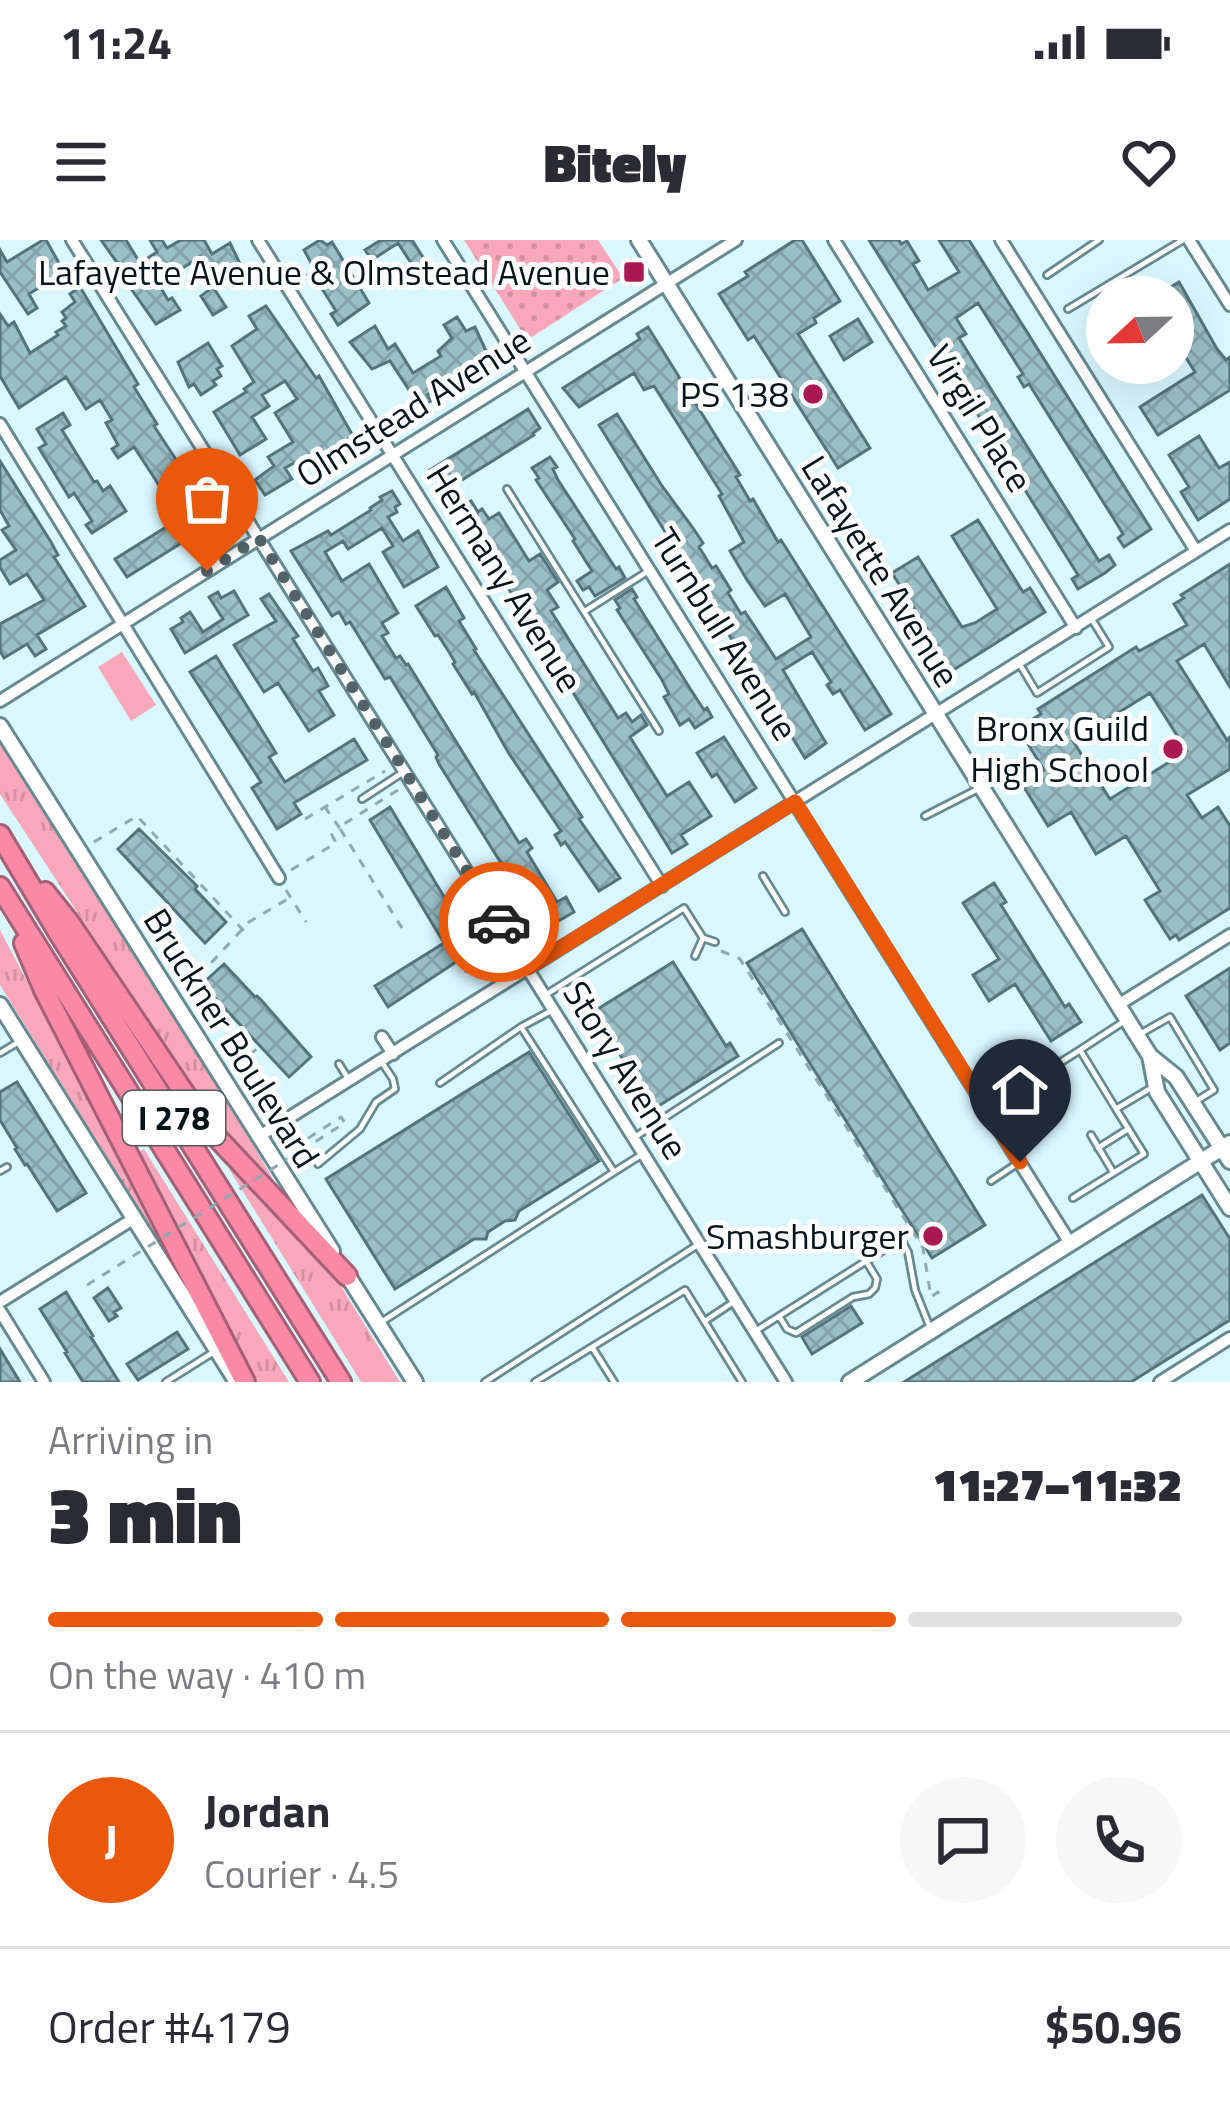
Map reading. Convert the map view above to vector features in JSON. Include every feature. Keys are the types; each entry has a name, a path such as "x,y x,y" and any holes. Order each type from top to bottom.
{"highway":[{"path":"5,843 69,922 208,1128 347,1276"},
{"name":"I 278","path":"5,843 340,1382"},
{"path":"0,888 44,991 241,1382"},
{"name":"I 278","path":"0,888 310,1382"}],"main road":[{"name":"Lafayette Avenue","path":"639,240 1150,1056 1157,1092 1230,1208"},
{"name":"Bruckner Boulevard","path":"0,725 415,1382"},
{"path":"0,1005 241,1382"},
{"name":"Lafayette Avenue","path":"1150,1056 1177,1077 1227,1151"},
{"path":"850,1382 868,1377 1070,1243 1200,1162 1227,1151"}],"street":[{"name":"Story Avenue","path":"72,240 786,1382"},
{"name":"Hermany Avenue","path":"258,240 662,886"},
{"name":"Turnbull Avenue","path":"443,240 795,802 815,845 1070,1243"},
{"name":"Olmstead Avenue","path":"0,701 736,240"},
{"name":"Virgil Place","path":"834,240 1076,628"},
{"path":"1001,240 1196,551"},
{"path":"1186,240 1230,305"},
{"path":"0,424 284,875"},
{"path":"258,1137 1230,530"},
{"path":"1118,1004 1230,934"},
{"path":"382,1037 387,1058"},
{"path":"0,1301 134,1219"},
{"path":"0,1311 44,1382"},
{"path":"1160,1382 1230,1338"}],"lane":[{"path":"1047,275 1099,240"},
{"path":"1068,309 1186,240"},
{"path":"508,489 659,731"},
{"path":"584,610 650,570"},
{"path":"1019,663 1037,693 1108,647 1091,618"},
{"path":"362,799 405,771"},
{"path":"926,816 981,787"},
{"path":"763,876 784,912"},
{"path":"545,995 684,908 703,938 715,942"},
{"path":"695,956 703,938"},
{"path":"440,1082 554,1009"},
{"path":"1137,1035 1170,1017 1214,1090 1193,1103"},
{"path":"987,1110 1127,1019"},
{"path":"521,1027 614,1172"},
{"path":"0,1053 22,1040"},
{"path":"635,1137 778,1043"},
{"path":"1073,1198 1144,1154 1080,1050"},
{"path":"318,1164 360,1129 376,1102 395,1089 387,1058"},
{"path":"338,1064 349,1080"},
{"path":"1116,1109 1156,1084"},
{"path":"1098,1148 1128,1129"},
{"path":"1091,1136 1113,1173"},
{"path":"379,1324 642,1154"},
{"path":"992,1181 1020,1162"},
{"path":"754,1332 901,1239 931,1331"},
{"path":"484,1382 699,1244"},
{"path":"779,1316 787,1330 796,1333 853,1298 869,1294 877,1279 866,1261"},
{"path":"535,1382 685,1290 742,1382"},
{"path":"705,1321 735,1301"},
{"path":"592,1348 614,1382"},
{"path":"166,1382 217,1351"}],"path":[{"path":"305,819 386,771"},
{"path":"306,922 284,875 336,843 331,833 339,827 398,790"},
{"path":"325,807 402,928"},
{"path":"94,842 137,816 244,931"},
{"path":"183,984 199,976 250,922 291,897"},
{"path":"150,931 176,911"},
{"path":"721,951 740,959 789,1036 923,1248 931,1297 938,1292 941,1298"},
{"path":"235,1066 258,1048"},
{"path":"87,1285 345,1123 341,1117 293,1148"}],"green space":[{"path":"464,240 598,240 623,278 527,340"},
{"path":"122,652 156,705 131,721 98,667"},
{"path":"0,742 278,1188 266,1182 211,1117 0,794"},
{"path":"0,930 144,1205 167,1255 0,985"},
{"path":"144,1149 289,1382 257,1382 138,1153"},
{"path":"229,1169 342,1288 400,1382 361,1382"}],"building":[{"path":"43,240 64,272 29,294 37,308 28,314 0,272 0,250 7,262"},
{"path":"101,240 126,240 140,263 157,252 150,240 162,240 167,248 181,240 204,240 212,254 230,243 243,270 215,288 200,257 158,283 180,310 156,324 126,287 120,277 125,274"},
{"path":"320,240 327,245 332,242 369,303 338,325 331,314 336,311 308,275 315,270 304,250"},
{"path":"381,240 412,240 435,276 424,283 398,243 372,260 365,250"},
{"name":"PS 138","path":"795,240 802,240 840,301 798,334 870,448 838,468 754,336 748,340 719,294"},
{"path":"869,240 907,241 928,290 959,272 939,240 969,240 1151,529 1124,547 1118,538 1123,534 1029,384 1024,387 1018,377 1023,374 978,303 956,318 966,334 959,338 1099,561 1109,555 1115,565 1105,573 1078,589 1072,579 1078,575"},
{"path":"80,287 138,384 134,387 154,426 179,464 184,461 220,519 127,577 115,559 179,519 155,479 134,447 118,458 112,449 118,445 106,423 112,420 100,400 86,409 66,377 19,408 0,376 0,314 8,326 14,322 30,353 66,326 62,312 75,302 70,294"},
{"path":"213,287 226,307 213,315 201,296"},
{"path":"266,306 319,376 353,436 342,443 348,452 338,459 332,450 310,464 305,457 285,468 292,479 265,495 255,480 274,466 268,457 293,442 275,413 297,399 285,381 262,395 269,406 252,417 266,439 240,455 214,412 254,382 232,346 257,329 249,316"},
{"path":"1194,308 1217,349 1226,360 1230,357 1230,390 1158,435 1140,407 1176,384 1194,384"},
{"path":"457,317 466,331 475,327 488,355 469,366 474,374 456,385 453,379 427,395 431,401 426,416 390,361 372,369 350,342 375,326 388,349 395,344 413,373 441,356 438,351 452,338 444,325"},
{"path":"858,319 872,342 844,360 830,336"},
{"path":"648,327 740,475 736,477 750,501 781,540 891,714 865,730 840,690 833,694 812,652 783,670 826,743 805,758 599,425 617,414 703,543 699,547 712,568 716,566 741,614 745,612 776,659 811,637 785,594 765,606 747,580 730,551 744,542 722,494 654,386 644,390 634,373 579,407 563,388 640,339 637,334"},
{"path":"208,343 222,366 217,369 221,376 201,395 194,384 189,387 178,362"},
{"path":"528,409 540,428 534,435 454,485 467,503 471,501 478,512 482,509 489,519 499,513 529,561 540,554 558,582 547,590 558,607 551,611 618,718 626,713 632,722 641,715 647,725 630,737 667,796 689,782 711,816 681,835 687,844 672,853 543,644 538,646 522,610 465,520 457,525 448,512 457,506 430,470"},
{"path":"63,413 70,425 62,430 94,482 103,491 110,486 126,511 92,533 86,525 92,521 74,493 69,497 39,448 46,444 37,429"},
{"path":"1199,436 1219,468 1230,462 1230,499 1198,520 1181,492 1189,487 1169,455"},
{"path":"550,457 558,480 625,578 595,596 577,581 592,571 532,468"},
{"path":"0,461 85,606 37,635 46,649 35,656 27,644 4,658 0,651 0,624 44,600 27,574 10,584 0,567 0,560 16,550 2,530 9,526 0,510"},
{"path":"392,491 400,504 388,517 403,541 418,531 438,567 404,587 383,552 393,546 382,528 348,549 343,541 325,552 342,581 369,564 398,613 382,623 388,633 382,636 396,658 408,664 519,843 526,839 532,848 527,852 557,902 566,897 574,912 543,930 390,677 385,679 350,622 346,624 339,612 332,616 291,551 328,531 331,535"},
{"path":"978,520 1023,592 1030,588 1045,612 947,674 931,650 938,646 892,573 918,557 962,627 975,623 997,609 952,536"},
{"path":"1230,564 1230,687 1204,644 1177,661 1227,740 1230,737 1230,769 1187,795 1202,818 1218,807 1230,826 1230,908 1179,940 1176,935 1170,939 1145,900 1160,891 1126,836 1096,854 1071,812 1048,826 1022,784 1044,770 1018,728 1041,714 1038,709 1136,647 1139,651 1187,625 1174,604 1184,598 1181,595","holes":["1150,693 1187,751 1110,799 1073,741"]},
{"path":"446,587 464,618 459,621 474,650 620,878 599,891 565,842 561,845 555,835 561,831 416,606"},
{"path":"632,589 634,599 712,717 695,728 689,719 680,725 664,697 669,694 662,680 617,610 615,600"},
{"path":"234,591 248,615 185,653 171,629 190,612 203,632 223,619 209,597 218,592 221,598"},
{"path":"269,594 298,636 293,639 313,671 318,668 328,686 319,691 334,715 309,731 278,683 264,692 234,645 276,621 261,599"},
{"path":"216,656 276,753 269,757 285,782 354,739 367,760 294,803 301,814 277,829 252,788 261,782 190,672"},
{"path":"724,737 756,788 735,802 697,753"},
{"path":"390,807 458,920 464,916 490,956 466,971 459,960 388,1007 375,986 444,943 370,820"},
{"path":"139,829 226,922 205,943 118,849"},
{"path":"994,883 1006,902 1001,905 1065,1007 1069,1004 1081,1022 1051,1041 1015,984 989,1001 973,975 999,959 963,903"},
{"path":"802,929 985,1225 932,1258 747,963"},
{"path":"673,962 726,1046 730,1043 738,1056 649,1112 641,1099 646,1096 593,1012"},
{"path":"224,964 311,1057 289,1077 202,984"},
{"path":"1230,968 1230,1043 1220,1050 1186,996"},
{"path":"529,1052 599,1161 519,1211 515,1220 488,1232 486,1239 474,1239 395,1289 326,1179"},
{"path":"17,1082 86,1193 57,1211 0,1120 0,1092"},
{"path":"1202,1195 1230,1239 1230,1320 1131,1382 904,1382"},
{"path":"108,1288 121,1308 109,1321 94,1298"},
{"path":"66,1292 119,1382 83,1382 65,1353 40,1309"},
{"path":"851,1306 862,1323 812,1354 802,1337"},
{"path":"177,1332 188,1349 138,1380 127,1364"},
{"path":"0,1349 20,1382 0,1382"}],"way so far":[{"path":"207,571 259,538 499,922"}],"place":[{"name":"Lafayette Avenue & Olmstead Avenue","path":"634,272"},
{"name":"PS 138","path":"813,394"},
{"name":"Bronx Guild High School","path":"1173,749"},
{"name":"Smashburger","path":"933,1236"}],"route":[{"path":"499,922 528,968 795,802 1020,1162"}]}
